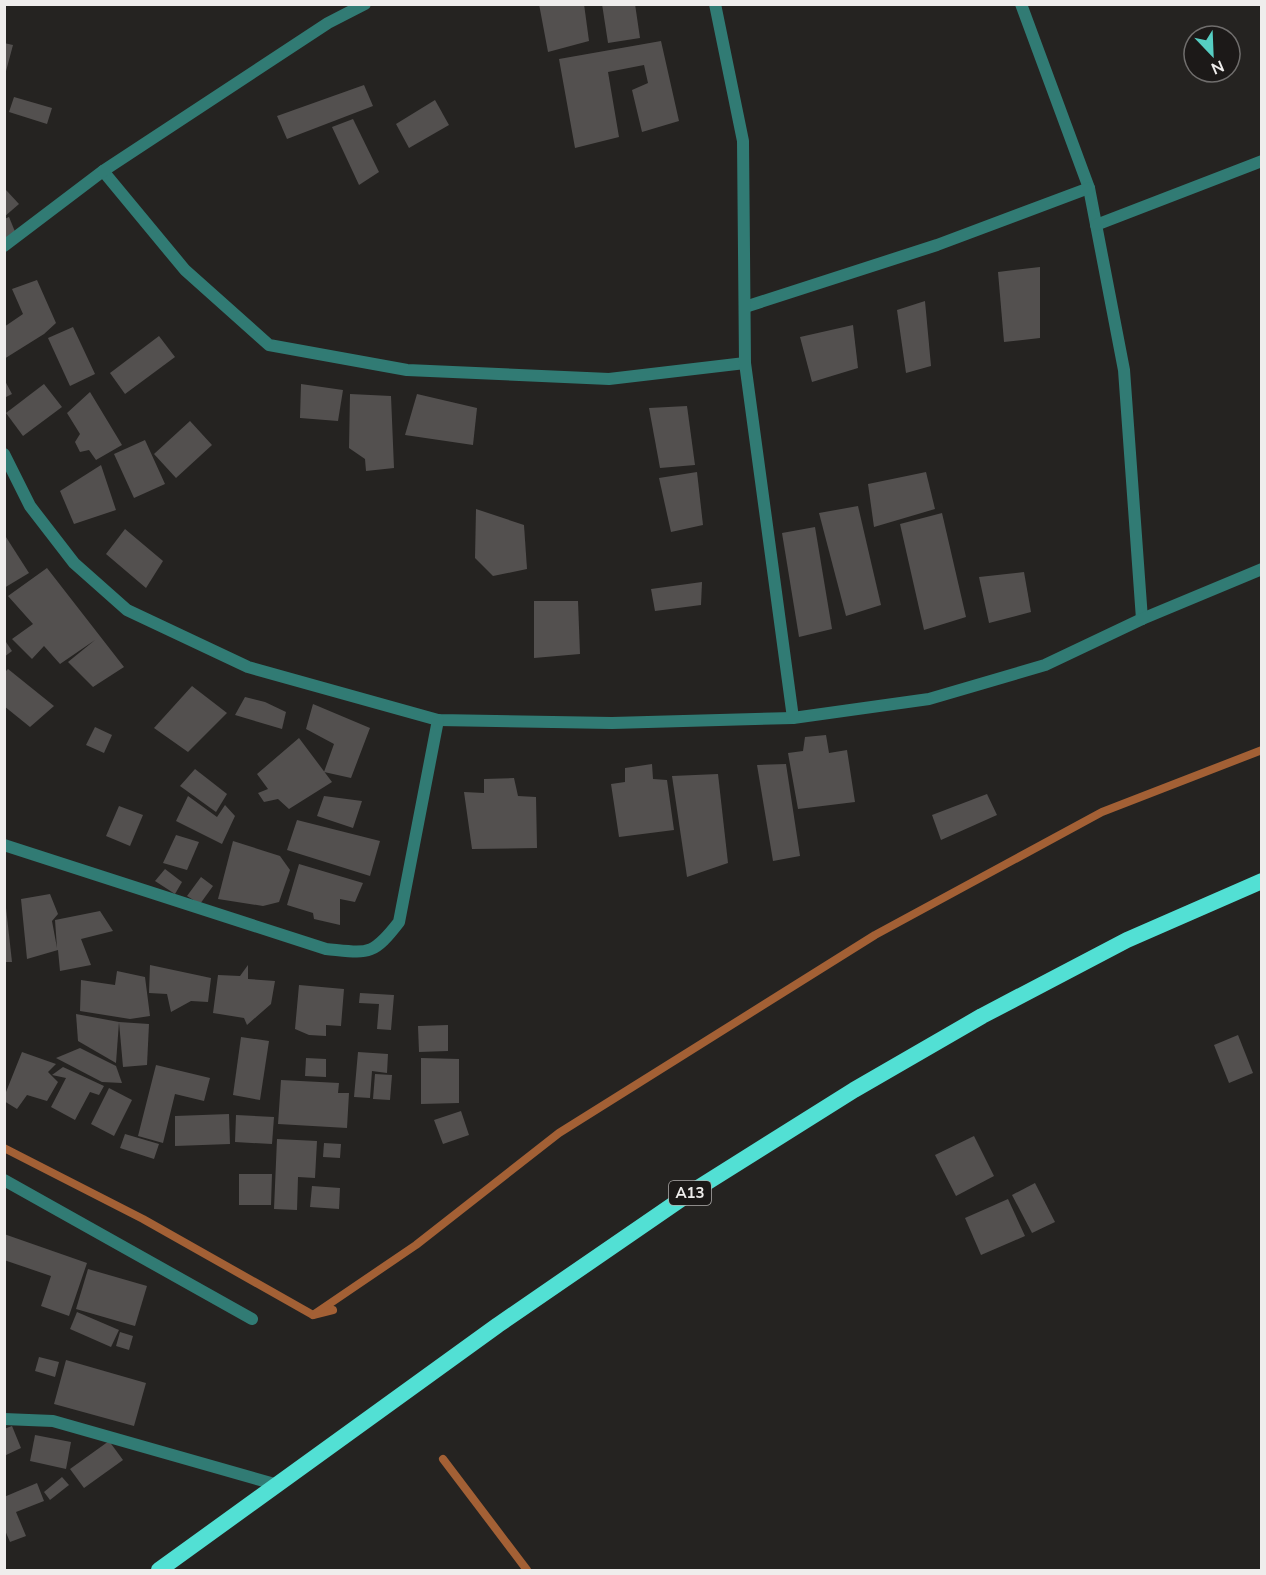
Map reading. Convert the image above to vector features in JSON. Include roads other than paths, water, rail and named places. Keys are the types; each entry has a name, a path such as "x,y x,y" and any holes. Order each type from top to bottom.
{"highway":[{"name":"A13","path":"159,1570 498,1325 690,1193 854,1090 982,1016 1127,940 1262,881"}],"street":[{"path":"4,246 103,171 328,23 365,4"},
{"path":"715,4 743,141 745,363 793,718"},
{"path":"1021,4 1089,188 1124,370 1142,619"},
{"path":"1096,225 1262,161"},
{"path":"103,171 185,270 269,345 407,370 609,379 745,363"},
{"path":"745,307 937,245 1089,188"},
{"path":"4,454 30,506 74,563 127,610 248,667 438,720 612,723 793,718 929,699 1046,664 1142,619 1262,569"},
{"path":"4,845 326,949 364,952 383,943 399,922 438,720"},
{"path":"4,1180 252,1319"},
{"path":"4,1419 53,1421 278,1485"}],"waterway":[{"path":"313,1315 416,1245 559,1133 875,935 1102,812 1262,750"},
{"path":"4,1148 143,1219 313,1315 333,1310"},
{"path":"443,1459 527,1570"}]}
